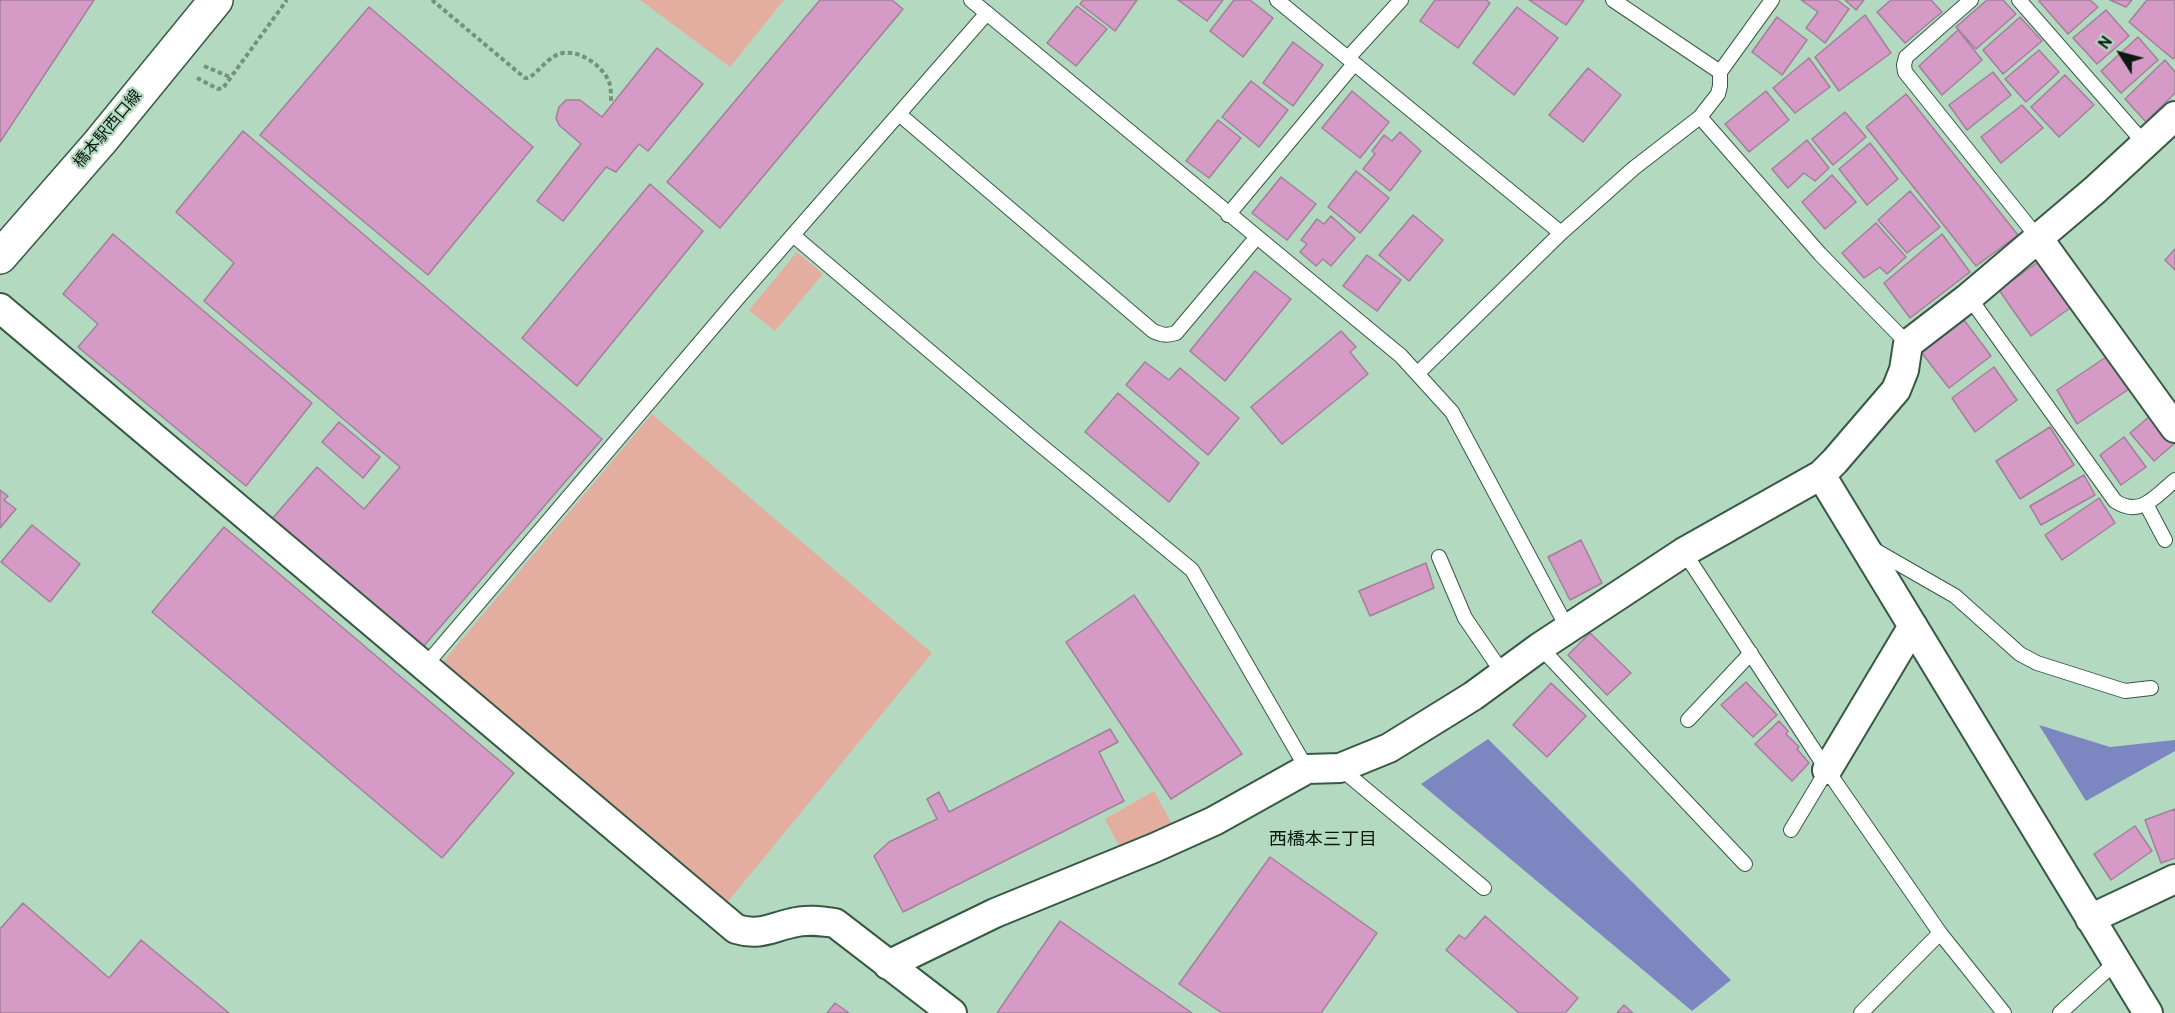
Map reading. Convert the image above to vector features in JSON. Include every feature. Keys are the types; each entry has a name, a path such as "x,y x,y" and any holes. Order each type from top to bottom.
{"street":[{"name":"橋本駅西口線","path":"0,257 100,142 216,0"},
{"path":"888,965 994,913 1214,821 1307,769 1340,768 1389,748 1443,716 1504,675 1540,647 1684,552 1821,474 1896,390 1904,370 1908,345 1969,297 2095,190 2175,116"},
{"path":"2038,238 2175,428"},
{"path":"0,308 736,929 749,933 794,922 835,923 952,1013"},
{"path":"1821,474 2148,1013"},
{"path":"1827,770 1913,627"},
{"path":"2090,919 2175,879"}],"lane":[{"path":"971,0 1401,356 1418,373 1452,412 1568,629"},
{"path":"1277,0 1561,233"},
{"path":"1228,215 1401,0"},
{"path":"1613,0 1720,72"},
{"path":"1418,373 1561,233 1634,168 1700,117 1718,94 1720,72 1772,0"},
{"path":"1971,0 1906,57 1905,72 2038,238"},
{"path":"2019,0 2145,144"},
{"path":"424,667 737,299 987,13"},
{"path":"899,114 1153,331 1162,335 1169,336 1176,333 1256,238"},
{"path":"1700,117 1820,254 1908,345"},
{"path":"794,236 1023,431 1192,570 1307,769"},
{"path":"1969,297 2115,501 2125,508 2135,508 2146,504 2175,480"},
{"path":"2146,504 2164,540"},
{"path":"1864,544 1955,596 2020,654 2037,663 2125,691 2151,688"},
{"path":"1684,552 1827,770 1940,933 2004,1013"},
{"path":"1439,557 1465,618 1504,675"},
{"path":"1540,647 1745,864"},
{"path":"1688,720 1751,653"},
{"path":"1340,768 1484,888"},
{"path":"1791,830 1827,770"},
{"path":"1861,1013 1940,933"},
{"path":"2060,1013 2116,962"}],"path":[{"path":"188,73 219,89 287,0"},
{"path":"432,0 525,78 531,77 553,56 573,52 585,57 605,75 610,83 611,101"},
{"path":"198,64 230,77"}],"shaded area":[{"path":"640,0 784,0 730,67"},
{"path":"797,252 823,274 775,331 749,310"},
{"path":"652,414 932,653 726,904 442,663"},
{"path":"1154,791 1174,828 1122,852 1105,819"}],"water":[{"path":"2039,725 2110,747 2175,740 2175,751 2086,801"},
{"path":"1488,739 1731,980 1692,1011 1421,784"}],"building":[{"path":"0,0 94,0 0,142"},
{"path":"820,0 892,0 903,9 720,228 667,182"},
{"path":"1083,0 1137,0 1115,31 1080,4"},
{"path":"1178,0 1223,0 1207,21"},
{"path":"1234,0 1250,0 1273,18 1243,57 1210,31"},
{"path":"1435,0 1486,0 1490,3 1458,48 1420,21"},
{"path":"1529,0 1584,0 1566,25"},
{"path":"1801,0 1837,0 1849,9 1825,43 1806,28 1818,12"},
{"path":"1845,0 1864,0 1856,10"},
{"path":"1891,0 1931,0 1942,12 1905,43 1877,12"},
{"path":"1987,0 2003,0 2016,14 1976,49 1956,27"},
{"path":"2040,0 2090,0 2098,7 2068,34"},
{"path":"2110,0 2132,0 2126,7"},
{"path":"2147,0 2175,0 2175,57 2173,59 2129,22"},
{"path":"1077,6 1107,29 1076,66 1047,43"},
{"path":"369,7 533,147 428,275 260,135"},
{"path":"1517,7 1558,38 1514,95 1473,63"},
{"path":"2106,10 2129,36 2097,64 2073,38"},
{"path":"1865,15 1891,53 1839,91 1815,57"},
{"path":"1777,17 1807,40 1782,75 1752,52"},
{"path":"2020,17 2042,41 2003,74 1983,50"},
{"path":"1958,30 1982,60 1942,95 1919,66"},
{"path":"2138,37 2158,60 2121,93 2101,71"},
{"path":"1293,42 1323,65 1293,106 1263,83"},
{"path":"657,48 703,84 648,151 639,144 616,172 606,167 563,221 537,201 581,144 559,125 556,118 559,107 566,100 580,100 602,117"},
{"path":"2039,50 2059,72 2026,102 2005,79"},
{"path":"1809,58 1830,87 1795,113 1773,88"},
{"path":"2165,60 2175,72 2175,93 2146,122 2125,99"},
{"path":"1588,68 1621,95 1583,142 1549,115"},
{"path":"1993,72 2011,95 1967,130 1949,105"},
{"path":"2065,75 2094,105 2059,137 2031,107"},
{"path":"1251,81 1288,110 1259,147 1222,117"},
{"path":"1352,91 1389,122 1360,158 1322,128"},
{"path":"1766,91 1789,120 1749,152 1725,124"},
{"path":"1906,94 2018,235 1976,266 1866,127"},
{"path":"2022,105 2043,128 2001,163 1981,137"},
{"path":"1845,112 1866,137 1833,165 1812,139"},
{"path":"1218,120 1241,138 1209,178 1186,161"},
{"path":"243,131 602,439 423,647 272,519 317,467 364,509 400,467 204,301 234,263 176,212"},
{"path":"1400,132 1421,151 1390,191 1363,169 1375,154 1372,151 1384,135 1392,141"},
{"path":"1807,140 1829,168 1815,181 1804,173 1788,188 1772,169"},
{"path":"1870,143 1898,179 1867,205 1839,169"},
{"path":"1356,171 1389,198 1360,233 1328,207"},
{"path":"1832,175 1856,202 1825,229 1802,202"},
{"path":"1281,177 1316,204 1287,240 1252,213"},
{"path":"650,184 703,231 577,386 522,338"},
{"path":"1910,191 1940,227 1907,253 1878,220"},
{"path":"1413,215 1443,240 1409,281 1379,255"},
{"path":"1331,216 1355,238 1331,266 1323,259 1316,266 1300,252 1307,244 1301,240 1317,219 1324,224"},
{"path":"1876,223 1906,257 1887,274 1880,267 1864,278 1842,253"},
{"path":"113,234 312,403 246,486 78,347 98,324 63,294"},
{"path":"1942,234 1970,272 1910,318 1884,283"},
{"path":"2175,249 2175,270 2165,260"},
{"path":"1367,255 1401,280 1377,311 1343,286"},
{"path":"2038,262 2070,308 2031,336 1999,290"},
{"path":"1255,271 1291,299 1225,381 1190,351"},
{"path":"1964,320 1991,356 1949,388 1921,352"},
{"path":"1341,331 1356,347 1350,352 1368,374 1282,444 1251,407"},
{"path":"2109,355 2132,387 2077,424 2057,390"},
{"path":"1145,362 1169,380 1180,368 1239,418 1208,455 1126,385"},
{"path":"1994,367 2017,400 1975,432 1952,398"},
{"path":"1118,393 1199,463 1169,502 1085,432"},
{"path":"2150,416 2174,444 2154,461 2130,433"},
{"path":"339,422 380,457 363,478 322,442"},
{"path":"2050,427 2074,465 2020,499 1996,461"},
{"path":"2124,437 2146,467 2121,485 2100,455"},
{"path":"2084,475 2095,495 2041,525 2030,506"},
{"path":"0,490 8,496 4,500 16,509 0,528"},
{"path":"2099,498 2115,523 2062,560 2045,535"},
{"path":"32,525 80,564 50,602 1,562"},
{"path":"224,527 514,773 442,858 152,612"},
{"path":"1581,540 1602,583 1570,600 1548,557"},
{"path":"1426,563 1434,588 1370,616 1359,591"},
{"path":"1134,595 1242,754 1171,799 1066,642"},
{"path":"1590,633 1631,673 1607,695 1568,655"},
{"path":"1746,682 1777,715 1753,737 1721,705"},
{"path":"1551,683 1586,716 1547,757 1513,725"},
{"path":"1779,721 1788,731 1786,734 1799,747 1797,749 1809,763 1792,781 1755,744"},
{"path":"1110,729 1118,742 1099,752 1124,801 903,912 874,856 889,842 937,819 927,799 939,792 949,812"},
{"path":"2175,809 2175,858 2161,863 2145,820"},
{"path":"2135,826 2152,851 2111,880 2094,854"},
{"path":"1270,857 1377,933 1321,1013 1222,1013 1179,984"},
{"path":"23,903 109,978 141,940 229,1013 0,1013 0,929"},
{"path":"1485,916 1578,998 1565,1013 1519,1013 1446,950 1459,935 1465,939"},
{"path":"1060,921 1192,1013 997,1013"},
{"path":"835,1003 849,1013 827,1013"},
{"path":"1624,1005 1633,1013 1617,1013"}],"district":[{"name":"西橋本三丁目","path":"1323,841"}]}
